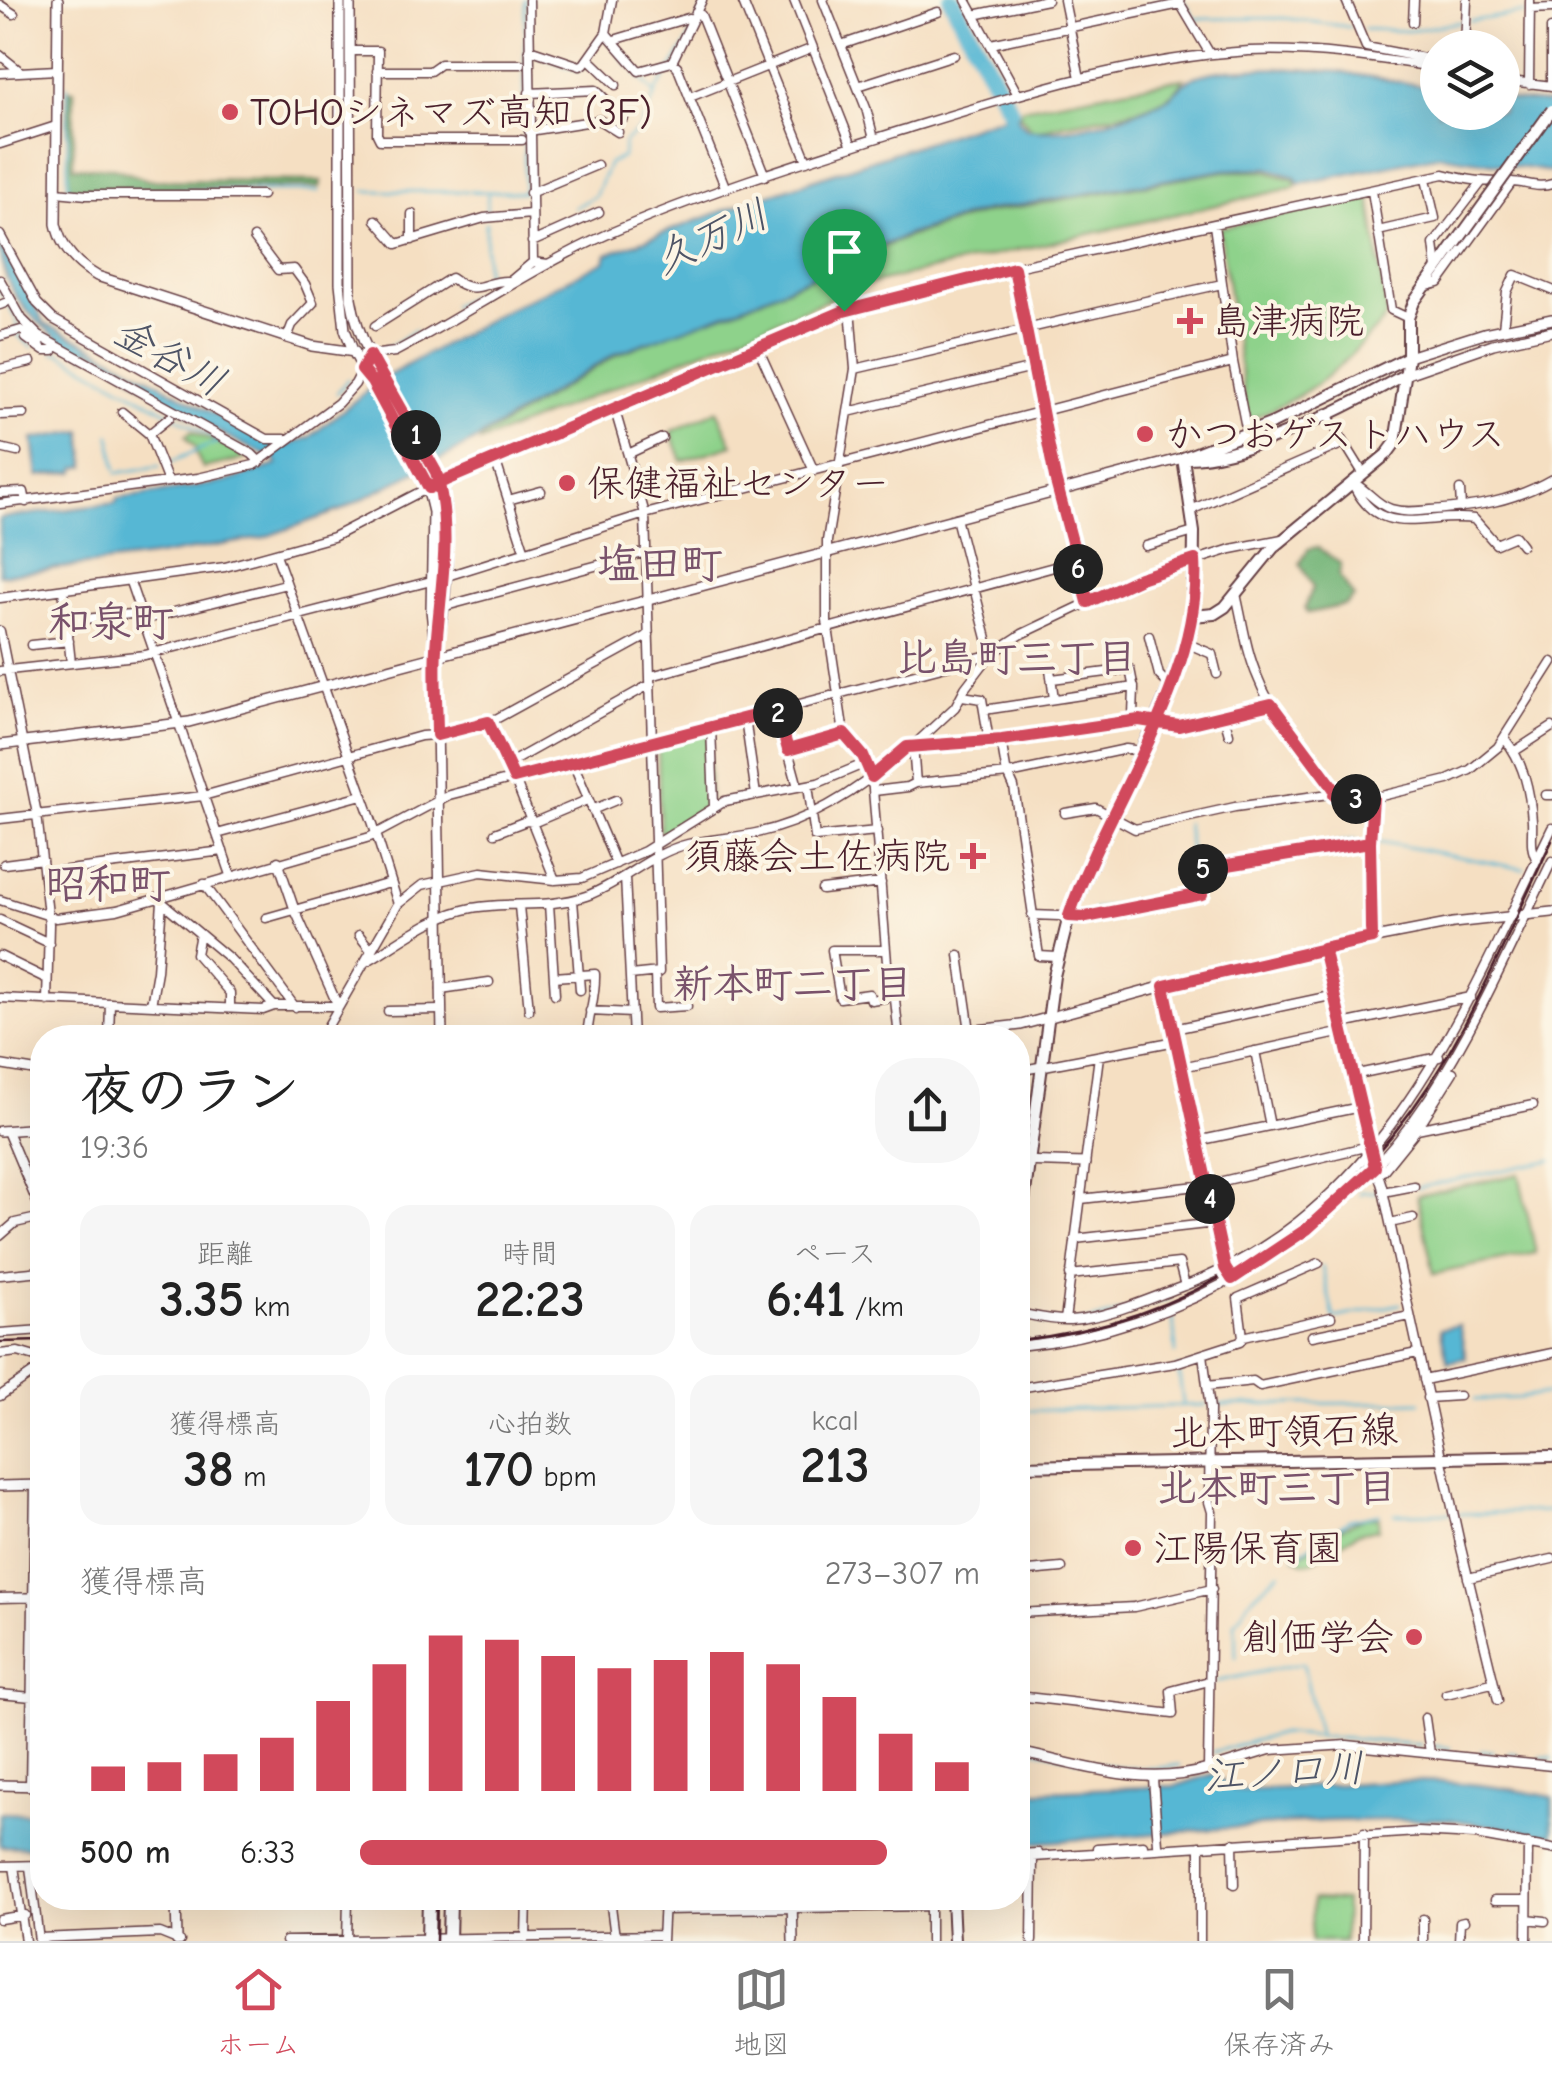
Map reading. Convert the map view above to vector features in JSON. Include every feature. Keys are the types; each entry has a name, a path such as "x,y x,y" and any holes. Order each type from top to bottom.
{"highway":[{"path":"428,1939 429,1910"},
{"path":"449,1940 450,1910"}],"main road":[{"path":"1193,616 1215,614 1282,540 1388,454 1399,435 1408,318 1437,268 1552,110"},
{"path":"1183,458 1312,405 1408,356"},
{"path":"1183,458 1217,457 1276,436 1404,376"},
{"path":"1030,1124 1057,958 1069,916 1170,686 1193,616 1194,532 1183,458"},
{"name":"北本町領石線","path":"1030,1466 1552,1456"},
{"path":"953,1910 954,1941"}],"street":[{"path":"58,0 56,192 59,236 73,258 89,272 341,352 395,352 508,284 607,235 807,160 1014,94 1210,54 1296,51 1420,66"},
{"path":"340,0 340,282 345,330 362,370 427,484 433,512 432,634 436,651"},
{"path":"350,0 350,272 354,318 369,353 436,471 446,519 436,651 442,1025"},
{"path":"530,0 533,262"},
{"path":"530,49 580,66 606,33 612,0"},
{"path":"674,64 702,0"},
{"path":"742,0 807,160"},
{"path":"794,0 852,146"},
{"path":"824,0 874,139"},
{"path":"966,0 1014,94"},
{"path":"974,15 1047,0"},
{"path":"1064,0 1080,78"},
{"path":"1346,0 1366,47 1420,57"},
{"path":"1413,22 1414,0"},
{"path":"1466,30 1467,0"},
{"path":"0,2 14,14"},
{"path":"990,44 1179,2 1210,54"},
{"path":"1529,84 1530,4 1552,8"},
{"path":"841,45 938,12"},
{"path":"614,40 697,17"},
{"path":"697,17 765,176"},
{"path":"1520,83 1551,86 1551,28"},
{"path":"606,33 639,71 674,64"},
{"path":"690,98 813,48"},
{"path":"350,50 378,52 380,140 522,140"},
{"path":"0,55 20,70"},
{"path":"858,86 954,55"},
{"path":"589,59 616,85"},
{"path":"378,71 430,71 440,64 522,64"},
{"path":"674,64 726,190"},
{"path":"0,73 57,70"},
{"path":"530,93 596,90 624,118"},
{"path":"529,131 599,120 618,132"},
{"path":"0,144 56,126"},
{"path":"530,193 597,165"},
{"path":"0,598 225,567 334,537 427,484 440,484 850,308 1444,174 1480,183 1512,182 1543,187 1552,184"},
{"path":"1378,231 1435,218 1426,178"},
{"path":"1424,288 1439,283 1512,182"},
{"path":"1437,268 1434,244 1480,183"},
{"path":"1372,191 1391,310 1408,318"},
{"path":"56,192 262,195"},
{"path":"532,242 600,212"},
{"path":"412,214 412,240"},
{"path":"376,220 388,229 397,244 486,218 531,214"},
{"path":"1214,225 1247,432"},
{"path":"0,235 37,303 53,320 267,439 286,441"},
{"path":"254,238 278,270 294,269 313,303 292,325 287,338"},
{"path":"508,284 533,262 548,264"},
{"path":"1014,268 1058,492 1088,602"},
{"path":"1503,328 1507,292 1515,275 1552,290"},
{"path":"375,326 451,278 470,288 487,287 502,279 508,284"},
{"path":"0,280 22,318 51,346"},
{"path":"855,369 1222,284"},
{"path":"850,308 855,369 826,552 828,628 844,734 872,777 886,950 897,1025"},
{"path":"1408,356 1503,328 1552,319"},
{"path":"0,336 19,330 262,460"},
{"path":"1404,376 1493,344 1552,332"},
{"path":"757,346 814,470"},
{"path":"0,504 220,474 262,460 338,402 362,370 369,353"},
{"path":"0,369 31,362"},
{"path":"5,670 153,653 444,578 646,514 1233,362"},
{"path":"848,412 1033,368"},
{"path":"614,407 646,514 650,635 659,972 630,974"},
{"path":"122,412 149,434 168,482"},
{"path":"1326,413 1363,473"},
{"path":"0,415 24,414"},
{"path":"149,434 169,418"},
{"path":"628,454 662,438"},
{"path":"1191,510 1344,442"},
{"path":"0,448 16,452"},
{"path":"0,744 179,724 436,651 1183,458"},
{"path":"495,459 524,552"},
{"path":"1352,482 1377,502 1398,511 1492,504 1552,479"},
{"path":"1352,482 1372,510 1389,520 1406,523 1474,519 1496,544 1515,536 1522,546"},
{"path":"1460,490 1461,508"},
{"path":"508,500 541,491"},
{"path":"0,493 24,492 26,502"},
{"path":"956,518 992,654"},
{"path":"1146,546 1194,532"},
{"path":"0,900 48,916 88,916 159,900 232,874 376,834 438,800 992,654 1022,634 1140,578 1250,544 1282,540"},
{"path":"442,607 647,552"},
{"path":"276,554 398,904"},
{"path":"506,765 651,680 1076,561"},
{"path":"130,582 232,874"},
{"path":"67,621 141,616 286,584"},
{"path":"64,590 71,663"},
{"path":"1236,594 1250,658 1271,704 1335,790 1334,795"},
{"path":"0,631 37,814 48,916 47,1001"},
{"path":"0,819 204,796 422,736 488,722 650,635"},
{"path":"1149,636 1160,675 1170,686"},
{"path":"31,645 69,640"},
{"path":"1186,644 1212,654 1218,674"},
{"path":"913,746 955,707 992,654"},
{"path":"1065,813 1096,808 1135,829 1235,807 1334,795 1358,800 1448,780 1470,770 1504,739 1552,662"},
{"path":"1054,699 1051,674 1130,668 1133,715 1139,720"},
{"path":"984,710 1134,687"},
{"path":"962,696 982,698 990,741"},
{"path":"364,963 403,936 440,918 476,907 573,900 689,844 761,832 852,793 907,747 1002,740 1139,720 1179,726 1271,704"},
{"path":"777,710 811,812 815,837 877,831"},
{"path":"1224,716 1228,734"},
{"path":"745,718 756,795"},
{"path":"488,722 555,880"},
{"path":"711,727 714,806"},
{"path":"1514,752 1552,727"},
{"path":"788,750 844,734"},
{"path":"1504,739 1528,783 1533,824 1531,852 1537,860"},
{"path":"1002,740 1014,787 1039,956 1057,958"},
{"path":"913,746 916,782"},
{"path":"874,791 908,787 916,782 1009,774 1126,749 1142,751"},
{"path":"573,763 616,864"},
{"path":"328,1025 398,904 415,889 439,879 490,872 578,879 654,846 714,806 803,786 866,763"},
{"path":"217,834 362,795"},
{"path":"1372,938 1373,798"},
{"path":"495,833 588,800"},
{"path":"592,810 616,800"},
{"path":"1030,1316 1065,1320 1096,1315 1185,1286 1225,1268 1297,1220 1343,1180 1402,1112 1439,1057 1552,828"},
{"path":"1032,915 1086,917 1202,894 1197,870 1370,842"},
{"path":"44,873 223,851"},
{"path":"4,864 42,859"},
{"path":"278,862 338,1006"},
{"path":"1030,1344 1106,1330 1232,1279 1307,1229 1376,1169 1447,1069 1552,862"},
{"path":"625,877 632,1025"},
{"path":"266,918 390,883"},
{"path":"822,890 881,883"},
{"path":"204,884 295,1007"},
{"path":"159,900 230,959 274,1006"},
{"path":"151,1005 158,970 159,900"},
{"path":"573,900 580,990"},
{"path":"549,904 555,994"},
{"path":"518,906 529,1010"},
{"path":"1006,1025 1048,1018 1323,948 1552,912"},
{"path":"0,920 49,943"},
{"path":"200,934 196,954 230,993 230,1008"},
{"path":"359,935 370,949"},
{"path":"1323,948 1369,1149 1383,1192 1498,1700"},
{"path":"886,950 832,950 840,998 869,994 870,1000 890,998 892,993"},
{"path":"959,955 969,1025"},
{"path":"0,956 47,979"},
{"path":"554,977 595,974 588,1025"},
{"path":"655,974 656,1008 687,1006"},
{"path":"441,989 489,982"},
{"path":"1164,986 1225,1268 1232,1279"},
{"path":"1174,1030 1335,995"},
{"path":"1182,1067 1471,997"},
{"path":"0,998 263,1010 274,1006 338,1006"},
{"path":"110,1003 111,1025"},
{"path":"388,1011 441,1010"},
{"path":"590,1011 632,1013"},
{"path":"1030,1069 1176,1041"},
{"path":"1255,1051 1270,1126"},
{"path":"1065,1320 1099,1056"},
{"path":"1354,1075 1439,1057"},
{"path":"0,1066 30,1070"},
{"path":"1376,1169 1383,1171 1417,1129 1453,1072"},
{"path":"1417,1129 1533,1106"},
{"path":"1197,1141 1360,1107"},
{"path":"29,1180 4,1131 30,1129"},
{"path":"1080,1198 1206,1185 1369,1149"},
{"path":"1030,1161 1085,1163"},
{"path":"1383,1192 1414,1186"},
{"path":"1390,1223 1413,1218"},
{"path":"0,1236 15,1223 30,1219"},
{"path":"1075,1239 1215,1224"},
{"path":"1070,1275 1179,1263 1185,1286"},
{"path":"1030,1386 1175,1363 1240,1342 1243,1337 1238,1298 1319,1263"},
{"path":"0,1275 30,1272"},
{"path":"1312,1336 1410,1316"},
{"path":"1243,1337 1330,1317"},
{"path":"0,1333 30,1331"},
{"path":"1207,1386 1253,1380 1260,1386 1417,1352"},
{"path":"1424,1380 1552,1353"},
{"path":"0,1354 30,1355"},
{"path":"1203,1354 1212,1590 1208,1769"},
{"path":"0,1396 30,1375"},
{"path":"1428,1398 1459,1396"},
{"path":"0,1486 30,1485"},
{"path":"1468,1578 1552,1560"},
{"path":"1030,1571 1062,1568"},
{"path":"1030,1612 1132,1607 1212,1590"},
{"path":"0,1598 30,1598"},
{"path":"1030,1697 1172,1714 1171,1692 1209,1681"},
{"path":"1446,1694 1492,1683"},
{"path":"0,1694 30,1695"},
{"path":"1425,1718 1430,1753"},
{"path":"1030,1755 1154,1782 1180,1778 1270,1750 1319,1746 1347,1745 1552,1766"},
{"path":"1154,1782 1157,1841"},
{"path":"0,1785 30,1786"},
{"path":"1363,1941 1364,1833"},
{"path":"1030,1855 1364,1833 1456,1833 1552,1849"},
{"path":"1033,1855 1157,1841 1200,1846"},
{"path":"1233,1843 1234,1884"},
{"path":"1527,1941 1528,1844"},
{"path":"1200,1846 1200,1941"},
{"path":"1032,1941 1033,1855"},
{"path":"0,1866 30,1866"},
{"path":"14,1866 25,1941"},
{"path":"1495,1900 1527,1900"},
{"path":"34,1910 39,1940 160,1932 178,1940 177,1910"},
{"path":"347,1940 348,1910"},
{"path":"526,1910 526,1939"},
{"path":"612,1910 616,1939"},
{"path":"286,1941 662,1938 663,1910"},
{"path":"793,1910 794,1941"},
{"path":"930,1910 930,1941"},
{"path":"0,1920 34,1914"},
{"path":"1423,1919 1423,1941"},
{"path":"1527,1920 1544,1922"},
{"path":"1459,1941 1460,1922 1464,1921"}],"green space":[{"path":"1184,78 1174,92 1159,102 1034,133 1019,114 1022,108"},
{"path":"69,90 74,90 73,167 114,168 148,180 321,181 320,187 68,188"},
{"path":"1225,171 1265,171 1295,180 1296,187 864,285 480,442 616,355 733,311 907,237 984,213"},
{"path":"1370,196 1387,316 1325,378 1291,400 1248,420 1219,228"},
{"path":"717,410 733,445 682,461 671,432"},
{"path":"191,431 245,455 245,459 203,468 197,450 186,436"},
{"path":"1317,547 1341,564 1339,576 1354,597 1346,605 1308,613 1305,608 1313,587 1300,564 1308,549"},
{"path":"706,733 709,804 660,833 658,750 662,744"},
{"path":"1519,1174 1536,1253 1434,1274 1417,1196"},
{"path":"1365,1517 1379,1517 1378,1529 1358,1533 1311,1562 1296,1558 1334,1531"},
{"path":"1312,1900 1345,1901 1344,1941 1311,1941"}],"water":[{"name":"久万川","path":"1236,70 1340,72 1420,85 1420,130 1520,130 1520,101 1552,104 1552,172 1440,155 1299,184 1295,177 1267,168 1224,170 984,211 907,235 732,311 615,354 469,444 341,510 262,538 151,557 0,575 0,518 116,503 117,499 225,482 277,465 275,458 195,418 105,358 88,349 87,357 55,336 16,296 2,262 0,243 45,324 263,441 287,446 310,437 379,381 498,314 605,261 607,254 744,203 1007,115 999,93 1005,90 1027,129 1061,130 1115,119 1168,98 1190,79"},
{"path":"82,431 86,466 76,468 76,472 38,476 33,439"},
{"path":"1459,1325 1466,1358 1448,1362 1440,1329"},
{"name":"江ノ口川","path":"1213,1774 1235,1790 1417,1781 1475,1785 1552,1797 1552,1835 1447,1819 1325,1821 1030,1843 1030,1792 1176,1786"},
{"path":"0,1813 30,1814 30,1847 0,1846"}],"waterway":[{"path":"365,191 524,192 525,0"},
{"path":"574,208 595,196 609,163 623,157 624,142 640,130 657,90 685,47 708,0"},
{"path":"952,0 1010,110"},
{"path":"1182,0 1195,19 1284,18 1350,27"},
{"path":"1470,21 1525,13"},
{"path":"1363,29 1408,31 1460,22"},
{"path":"608,39 630,67"},
{"path":"539,56 579,71"},
{"path":"636,73 654,93"},
{"path":"67,86 68,190"},
{"path":"81,191 319,191"},
{"path":"486,215 488,193"},
{"path":"485,284 486,223"},
{"path":"0,289 17,322 19,336 32,347"},
{"path":"452,306 479,293"},
{"path":"385,350 415,330"},
{"path":"53,353 220,441 166,464"},
{"path":"337,393 348,379"},
{"path":"110,435 116,468"},
{"path":"117,473 159,466"},
{"path":"1186,823 1192,866"},
{"path":"1275,854 1356,840"},
{"path":"1376,841 1524,869"},
{"path":"1093,910 1196,889 1192,867 1198,866"},
{"path":"1417,1188 1552,1160"},
{"path":"1360,1194 1376,1192"},
{"path":"1322,1267 1334,1318 1400,1304"},
{"path":"1038,1322 1069,1327 1170,1298"},
{"path":"1173,1316 1176,1353"},
{"path":"1178,1367 1183,1403"},
{"path":"1475,1400 1552,1393"},
{"path":"1218,1405 1420,1402"},
{"path":"1030,1411 1206,1405"},
{"path":"1458,1514 1552,1511"},
{"path":"1394,1514 1449,1513"},
{"path":"1295,1556 1349,1520 1379,1514"},
{"path":"1236,1657 1235,1623 1250,1600 1280,1572"},
{"path":"1214,1682 1303,1663 1318,1733"},
{"path":"1213,1752 1282,1733 1421,1745"},
{"path":"1434,1746 1450,1748"},
{"path":"1030,1748 1118,1767 1179,1765"},
{"path":"1481,1751 1493,1752"},
{"path":"1509,1753 1517,1754"},
{"path":"1541,1757 1552,1758"}],"tram line":[{"path":"436,1941 437,1910"}],"railway":[{"path":"1030,1338 1080,1330 1140,1313 1197,1289 1252,1259 1303,1223 1350,1181 1392,1135 1447,1056 1552,841"},
{"path":"0,1342 30,1341"}],"place":[{"name":"TOHOシネマズ高知 (3F)","path":"230,112"},
{"name":"島津病院","path":"1190,321"},
{"name":"かつおゲストハウス","path":"1145,434"},
{"name":"保健福祉センター","path":"567,483"},
{"name":"須藤会土佐病院","path":"973,856"},
{"name":"江陽保育園","path":"1133,1548"},
{"name":"創価学会","path":"1414,1637"}],"district":[{"name":"塩田町","path":"660,563"},
{"name":"和泉町","path":"111,621"},
{"name":"比島町三丁目","path":"1017,657"},
{"name":"昭和町","path":"108,883"},
{"name":"新本町二丁目","path":"793,983"},
{"name":"北本町三丁目","path":"1277,1487"}],"route":[{"path":"844,311 542,438 440,484 429,488 362,370 370,355 436,472 440,484 443,498 446,566 436,646 437,735 488,722 514,778 777,710 788,750 844,734 863,756 872,777 907,747 1002,740 1139,720 1155,722 1179,726 1271,704 1335,790 1334,795 1358,800 1373,798 1372,938 1323,948 1375,1167 1307,1229 1232,1279 1225,1268 1164,986 1323,948 1372,938 1370,842 1197,870 1202,894 1086,917 1069,916 1155,722 1182,656 1193,616 1195,560 1140,578 1088,602 1055,478 1014,268 844,311"}],"water label":[{"name":"金谷川","path":"170,356"}]}
